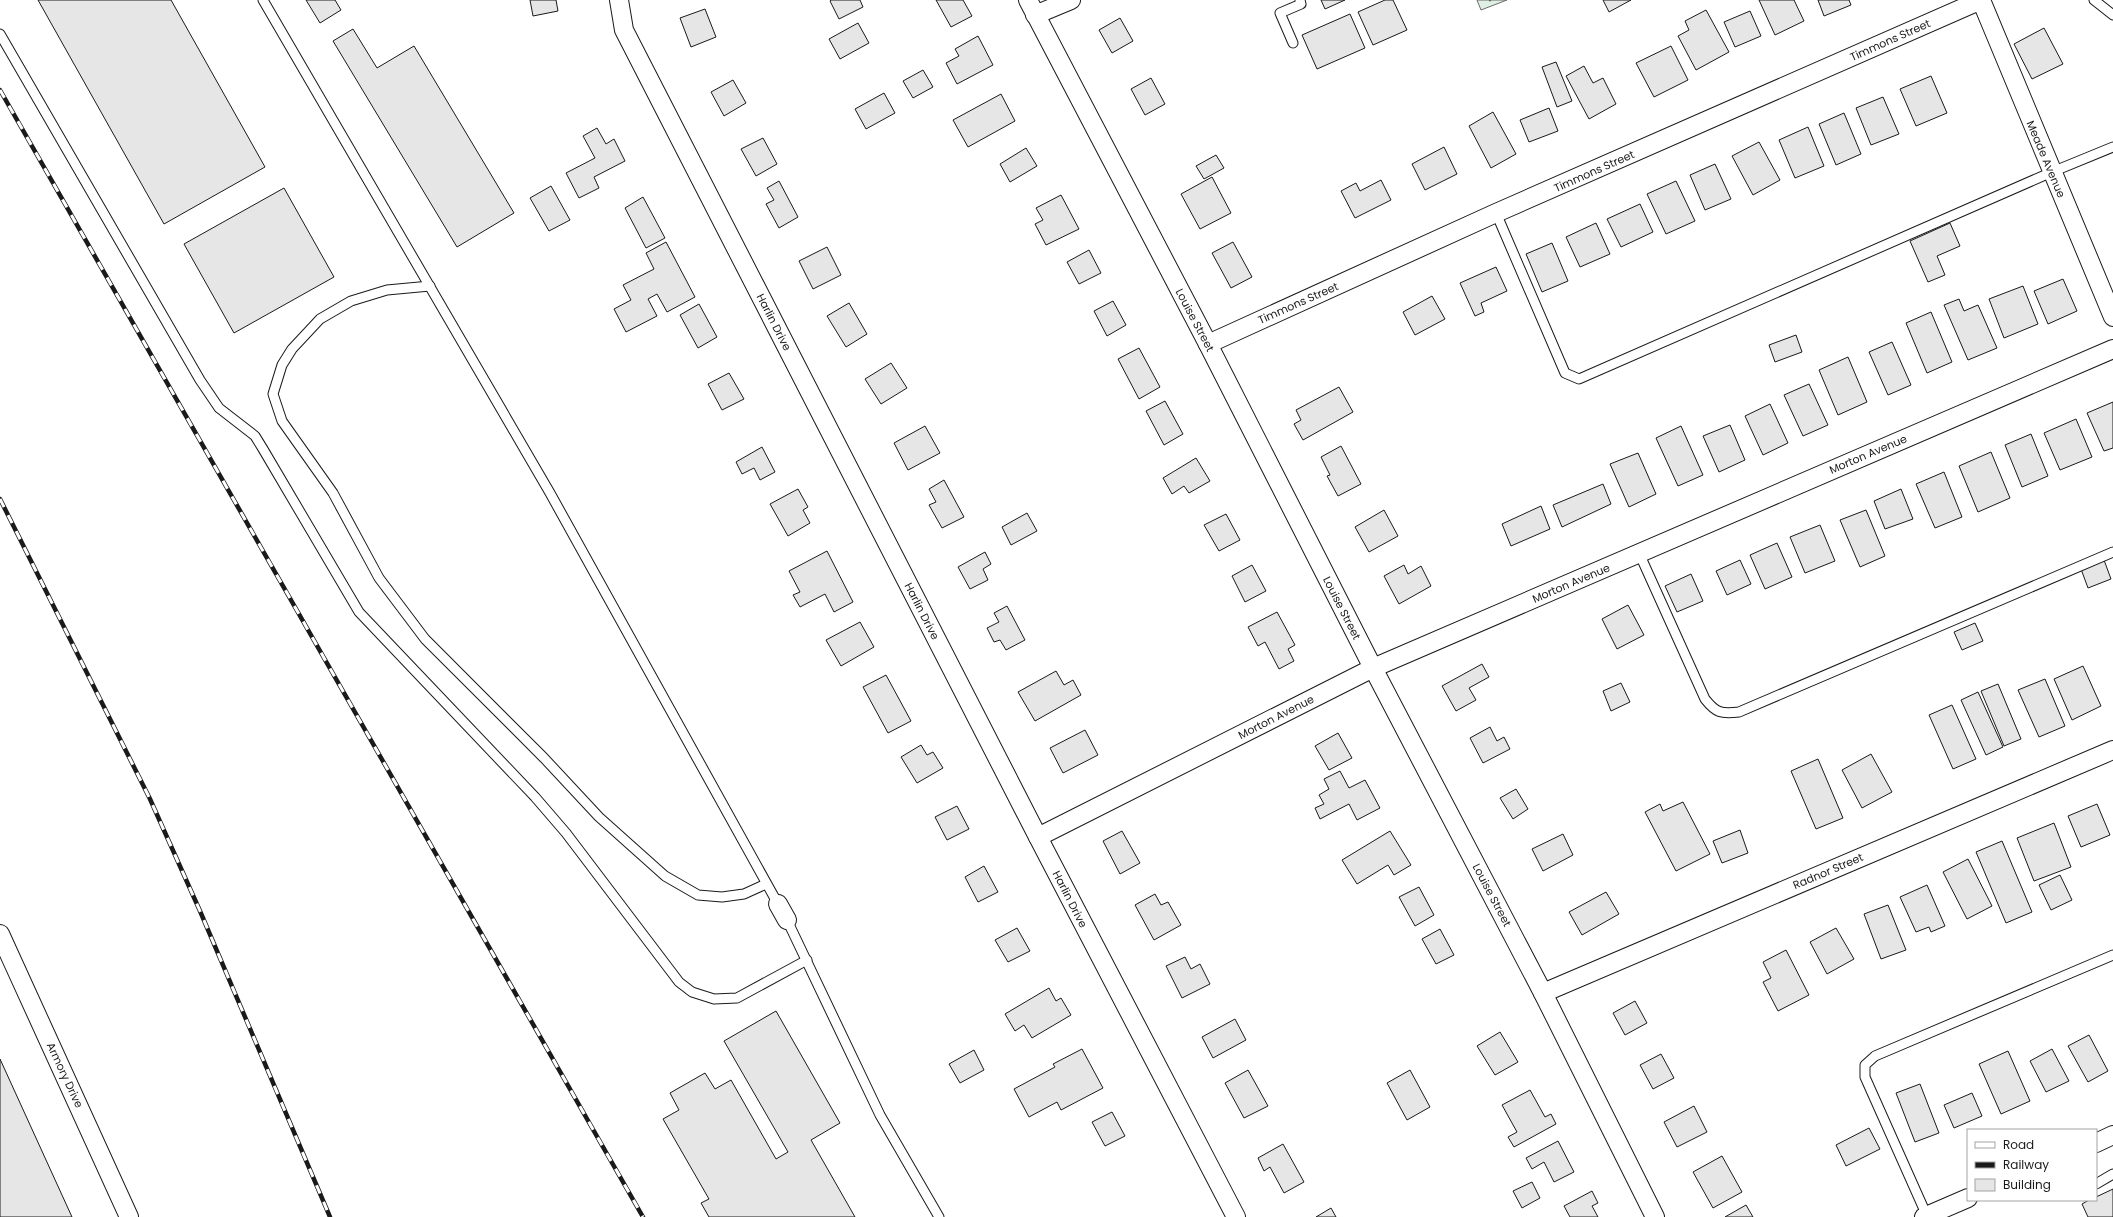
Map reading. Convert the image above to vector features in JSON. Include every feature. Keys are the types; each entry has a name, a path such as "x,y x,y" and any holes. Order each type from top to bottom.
{"street":[{"name":"Harlin Drive","path":"620,0 624,30 1038,838 1236,1217"},
{"path":"1031,7 1071,0"},
{"name":"Meade Avenue","path":"1981,0 2113,317"},
{"name":"Timmons Street","path":"1208,344 1496,213 1981,0"},
{"name":"Louise Street","path":"1031,7 1208,344 1373,668 1544,993 1656,1217"},
{"name":"Morton Avenue","path":"1038,838 1373,668 2113,348"},
{"name":"Radnor Street","path":"1544,993 2113,750"},
{"name":"Armory Drive","path":"0,934 129,1217"},
{"path":"2097,1143 2113,1135"},
{"path":"1926,1216 1967,1198"}],"lane":[{"path":"263,0 550,493 782,912 807,960 880,1115 940,1217"},
{"path":"1293,43 1280,13 1301,4 1300,0"},
{"path":"2094,0 2113,16"},
{"path":"0,34 200,380 219,408 255,436 264,449 358,612 535,797 566,833 679,982 692,992 714,999 737,998 807,960"},
{"path":"1496,213 1565,372 1580,379 2052,172 2113,147"},
{"path":"430,286 387,290 351,301 320,319 292,349 282,365 273,394 282,421 333,494 380,578 425,639 544,758 598,818 665,876 698,896 722,897 744,894 766,884"},
{"path":"1639,553 1705,699 1714,710 1725,714 1738,712 2113,552"},
{"path":"1926,1216 1865,1077 1865,1065 1875,1056 2113,955"},
{"path":"2097,1183 2113,1174"}],"green space":[{"path":"1477,0 1507,0 1481,10"}],"building":[{"path":"38,0 171,0 265,167 164,224"},
{"path":"306,0 335,0 341,10 320,23"},
{"path":"530,0 556,0 558,11 533,16"},
{"path":"860,0 863,7 839,19 830,1"},
{"path":"936,0 963,0 972,16 951,27"},
{"path":"1321,0 1345,0 1325,9"},
{"path":"1385,0 1393,0 1407,30 1373,45 1358,12"},
{"path":"1603,0 1631,0 1609,12"},
{"path":"1759,0 1794,0 1804,21 1775,35"},
{"path":"1818,0 1849,0 1851,5 1824,16"},
{"path":"705,9 716,37 691,47 680,18"},
{"path":"1706,10 1729,52 1696,70 1678,36 1689,30 1685,21"},
{"path":"1750,11 1761,36 1735,47 1724,22"},
{"path":"1350,14 1365,48 1317,69 1302,35"},
{"path":"1120,18 1133,41 1112,53 1099,30"},
{"path":"858,23 869,43 840,59 829,39"},
{"path":"2044,28 2063,64 2032,79 2014,44"},
{"path":"353,29 377,68 414,46 514,213 457,247 333,41"},
{"path":"978,36 993,65 957,84 946,63 959,56 955,49"},
{"path":"1671,46 1688,80 1654,97 1636,63"},
{"path":"1556,62 1572,101 1557,107 1542,67"},
{"path":"1584,66 1593,83 1603,78 1616,104 1589,119 1566,76"},
{"path":"923,70 933,87 913,98 903,81"},
{"path":"1931,76 1947,113 1916,126 1900,89"},
{"path":"1151,78 1165,104 1145,115 1131,89"},
{"path":"733,80 746,103 724,116 711,92"},
{"path":"884,93 895,113 866,129 855,109"},
{"path":"1001,94 1015,121 968,147 953,120"},
{"path":"1883,97 1899,134 1871,145 1856,108"},
{"path":"1549,108 1558,131 1529,142 1520,120"},
{"path":"1493,112 1516,154 1491,168 1469,126"},
{"path":"1844,113 1861,154 1836,165 1819,124"},
{"path":"1808,127 1824,166 1795,178 1779,140"},
{"path":"597,128 606,144 614,139 625,161 594,177 599,188 579,198 566,173 595,158 583,136"},
{"path":"763,138 777,164 756,176 741,149"},
{"path":"1759,142 1780,180 1753,195 1732,156"},
{"path":"1444,147 1457,174 1425,190 1412,164"},
{"path":"1026,148 1037,166 1010,182 1000,164"},
{"path":"1216,155 1224,168 1204,179 1196,166"},
{"path":"1715,164 1731,199 1705,210 1690,175"},
{"path":"1212,177 1231,213 1200,229 1181,194"},
{"path":"1381,180 1391,200 1355,218 1341,191 1356,183 1360,191"},
{"path":"779,181 798,217 779,228 766,204 774,200 767,188"},
{"path":"1676,181 1695,221 1666,234 1647,194"},
{"path":"551,186 570,220 549,231 530,198"},
{"path":"284,188 334,277 234,333 184,244"},
{"path":"1061,195 1079,229 1046,245 1035,224 1043,220 1036,208"},
{"path":"643,197 665,238 646,248 625,208"},
{"path":"1640,204 1653,232 1621,247 1607,219"},
{"path":"1596,223 1610,254 1580,267 1566,237"},
{"path":"1950,223 1960,246 1937,256 1945,275 1928,282 1910,241"},
{"path":"666,242 695,297 667,312 657,294 648,299 657,316 626,332 614,309 631,300 623,285 654,269 646,253"},
{"path":"1233,242 1252,277 1231,288 1212,253"},
{"path":"1552,243 1568,281 1542,292 1526,254"},
{"path":"827,247 841,275 813,289 799,261"},
{"path":"1089,250 1101,273 1079,284 1067,262"},
{"path":"1496,267 1507,291 1481,303 1484,312 1475,316 1460,283"},
{"path":"2063,279 2077,311 2048,324 2034,291"},
{"path":"2023,286 2038,324 2004,338 1989,299"},
{"path":"1432,296 1445,319 1415,335 1403,312"},
{"path":"1959,299 1964,311 1978,305 1997,348 1968,360 1944,305"},
{"path":"1113,301 1126,325 1107,336 1094,311"},
{"path":"849,303 867,334 846,347 827,316"},
{"path":"699,304 717,337 698,348 680,315"},
{"path":"1931,312 1952,362 1927,373 1906,323"},
{"path":"1796,335 1802,352 1775,362 1769,345"},
{"path":"1892,342 1911,385 1888,395 1869,352"},
{"path":"1139,348 1160,387 1139,399 1118,359"},
{"path":"1848,357 1867,402 1838,415 1819,370"},
{"path":"891,363 907,388 881,404 865,379"},
{"path":"729,373 744,399 722,410 708,384"},
{"path":"1809,384 1828,425 1803,436 1784,395"},
{"path":"1339,387 1353,412 1303,440 1294,424 1301,420 1296,410"},
{"path":"1165,401 1183,434 1164,445 1146,411"},
{"path":"2113,402 2113,448 2104,451 2087,413"},
{"path":"1770,404 1788,443 1763,455 1745,416"},
{"path":"2076,419 2092,457 2060,470 2044,433"},
{"path":"1730,425 1745,460 1719,472 1703,436"},
{"path":"925,426 940,453 908,470 894,443"},
{"path":"1681,426 1703,475 1678,486 1656,438"},
{"path":"2031,434 2048,476 2022,487 2005,445"},
{"path":"1341,446 1361,484 1338,496 1327,476 1330,475 1321,457"},
{"path":"762,447 775,472 760,480 754,468 742,474 736,462"},
{"path":"1991,452 2010,498 1978,512 1959,466"},
{"path":"1638,453 1656,494 1629,507 1610,464"},
{"path":"1196,458 1210,481 1189,493 1184,486 1172,494 1163,478"},
{"path":"1944,472 1962,517 1935,528 1916,484"},
{"path":"944,480 964,517 942,528 929,505 936,502 929,489"},
{"path":"1603,484 1611,504 1562,527 1553,505"},
{"path":"798,489 808,507 803,510 810,523 788,536 770,504"},
{"path":"1901,489 1913,519 1885,529 1874,501"},
{"path":"1541,506 1550,529 1511,546 1502,524"},
{"path":"1384,510 1398,536 1369,552 1355,527"},
{"path":"1866,510 1885,556 1860,567 1840,520"},
{"path":"1027,513 1037,531 1011,545 1002,527"},
{"path":"1226,514 1240,540 1219,551 1204,525"},
{"path":"1820,525 1835,561 1805,573 1790,537"},
{"path":"1777,543 1792,577 1765,589 1750,555"},
{"path":"827,551 853,602 834,612 825,594 800,607 793,595 800,592 789,571"},
{"path":"985,552 991,564 983,569 988,580 970,589 958,567"},
{"path":"1740,560 1751,584 1727,595 1716,571"},
{"path":"2104,560 2111,579 2088,588 2081,569"},
{"path":"1252,565 1266,591 1245,602 1232,576"},
{"path":"1404,565 1408,574 1421,566 1431,586 1399,604 1384,576"},
{"path":"1691,574 1703,601 1677,612 1665,586"},
{"path":"1628,605 1644,635 1617,649 1602,619"},
{"path":"1007,606 1025,640 1006,650 1000,640 994,642 987,628 999,622 994,613"},
{"path":"1277,612 1295,645 1288,649 1294,661 1279,669 1265,642 1258,646 1248,627"},
{"path":"860,622 874,647 841,666 826,640"},
{"path":"1975,623 1983,641 1962,650 1954,632"},
{"path":"1482,664 1489,677 1469,688 1476,700 1456,711 1442,686"},
{"path":"2083,666 2101,706 2072,720 2054,679"},
{"path":"1056,671 1064,685 1073,680 1081,695 1035,721 1018,692"},
{"path":"886,675 911,721 888,733 863,687"},
{"path":"2045,679 2065,726 2039,737 2018,690"},
{"path":"1621,683 1630,702 1611,711 1603,691"},
{"path":"1998,684 2021,739 2004,746 1981,691"},
{"path":"1978,692 2003,747 1986,755 1961,700"},
{"path":"1952,705 1976,759 1953,769 1929,715"},
{"path":"1490,727 1497,741 1504,737 1510,749 1483,763 1470,738"},
{"path":"1085,730 1098,755 1063,773 1050,748"},
{"path":"1338,733 1352,758 1329,770 1315,746"},
{"path":"921,745 927,755 933,752 943,768 917,783 901,757"},
{"path":"1871,754 1892,792 1862,808 1842,770"},
{"path":"1818,759 1843,818 1816,829 1791,771"},
{"path":"1340,771 1349,788 1365,780 1380,808 1357,820 1349,804 1320,819 1315,808 1324,804 1319,795 1329,789 1324,779"},
{"path":"1516,789 1528,809 1513,819 1500,798"},
{"path":"1683,802 1710,854 1676,871 1645,812 1660,804 1663,811"},
{"path":"2097,804 2110,835 2081,847 2068,816"},
{"path":"957,806 969,829 947,840 935,817"},
{"path":"2054,823 2071,867 2034,881 2017,838"},
{"path":"1740,830 1748,853 1722,863 1713,841"},
{"path":"1122,831 1140,863 1120,874 1103,841"},
{"path":"1390,831 1411,865 1394,875 1388,865 1357,884 1342,860"},
{"path":"1563,834 1573,855 1543,871 1532,849"},
{"path":"2002,841 2032,912 2006,923 1976,852"},
{"path":"1968,859 1992,906 1967,919 1943,872"},
{"path":"984,866 998,892 978,902 965,877"},
{"path":"2060,875 2072,900 2051,910 2039,885"},
{"path":"1927,885 1945,926 1931,932 1929,927 1916,932 1900,897"},
{"path":"1419,887 1434,915 1415,926 1399,897"},
{"path":"1606,892 1619,914 1582,935 1569,912"},
{"path":"1155,894 1161,905 1168,902 1181,925 1154,940 1135,905"},
{"path":"1888,905 1906,950 1881,959 1864,914"},
{"path":"1017,928 1030,951 1008,962 995,940"},
{"path":"1836,928 1854,959 1827,974 1810,942"},
{"path":"1440,929 1454,955 1436,964 1422,939"},
{"path":"1786,950 1809,995 1778,1011 1763,982 1771,978 1763,962"},
{"path":"1185,957 1191,969 1200,964 1210,984 1182,998 1166,966"},
{"path":"1049,988 1056,1001 1061,998 1071,1015 1032,1038 1024,1025 1015,1031 1005,1014"},
{"path":"1635,1001 1647,1023 1625,1035 1613,1013"},
{"path":"776,1011 840,1123 811,1140 855,1217 709,1217 701,1203 709,1199 663,1119 679,1110 670,1093 705,1073 715,1089 731,1080 776,1159 788,1152 724,1041"},
{"path":"1235,1019 1246,1040 1213,1058 1202,1037"},
{"path":"1500,1032 1518,1062 1495,1075 1477,1046"},
{"path":"2089,1035 2108,1071 2088,1082 2068,1046"},
{"path":"1082,1049 1103,1088 1061,1110 1057,1102 1029,1117 1014,1089 1055,1067 1053,1064"},
{"path":"2052,1049 2069,1081 2046,1092 2030,1061"},
{"path":"974,1050 984,1070 960,1083 949,1064"},
{"path":"2008,1051 2030,1101 2001,1114 1979,1064"},
{"path":"1661,1054 1674,1078 1653,1089 1640,1065"},
{"path":"0,1059 72,1217 0,1217"},
{"path":"1248,1070 1268,1106 1244,1118 1225,1083"},
{"path":"1410,1070 1430,1107 1407,1120 1387,1083"},
{"path":"1920,1084 1939,1133 1915,1142 1896,1093"},
{"path":"1530,1090 1545,1117 1551,1114 1556,1124 1514,1147 1508,1137 1517,1132 1502,1105"},
{"path":"1972,1093 1982,1116 1954,1128 1944,1105"},
{"path":"1694,1106 1707,1132 1677,1147 1664,1122"},
{"path":"1112,1112 1125,1136 1105,1146 1092,1122"},
{"path":"1869,1128 1880,1149 1846,1166 1836,1145"},
{"path":"1558,1141 1574,1172 1554,1182 1544,1162 1532,1169 1526,1158"},
{"path":"1283,1144 1304,1182 1284,1193 1270,1167 1264,1171 1258,1158"},
{"path":"1722,1156 1742,1192 1713,1208 1693,1172"},
{"path":"1532,1182 1540,1198 1522,1208 1513,1191"},
{"path":"2113,1189 2113,1217 2088,1217 2082,1204 2087,1201 2097,1201 2097,1197"},
{"path":"1592,1191 1598,1203 1592,1206 1598,1217 1570,1217 1564,1206"},
{"path":"1746,1205 1753,1217 1725,1217"},
{"path":"1331,1208 1336,1217 1316,1217"}],"railway":[{"path":"0,90 643,1217"},
{"path":"0,499 150,799 200,911 330,1217"}]}
